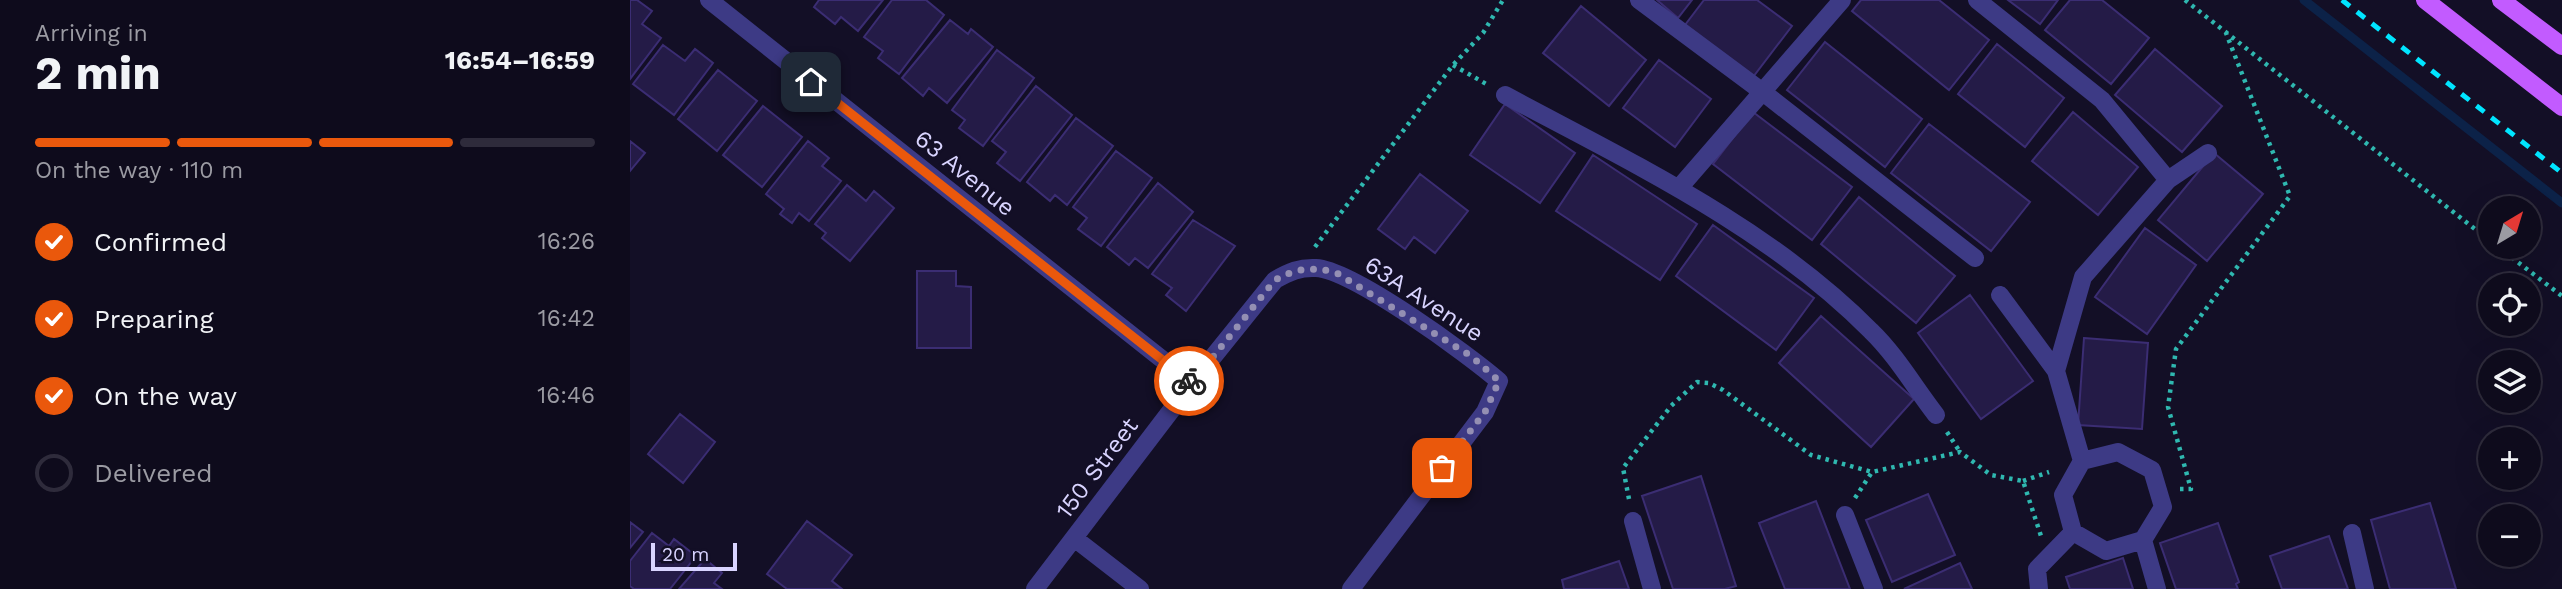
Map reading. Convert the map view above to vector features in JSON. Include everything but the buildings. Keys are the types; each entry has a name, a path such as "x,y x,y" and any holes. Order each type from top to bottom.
{"main road":[{"path":"2425,0 2562,107"},
{"path":"2501,0 2562,46"}],"street":[{"name":"63 Avenue","path":"709,0 1192,383"},
{"path":"1639,0 1764,93 1975,258"},
{"path":"1679,188 1842,0"},
{"path":"1977,0 2102,100 2168,180"},
{"path":"1505,95 1679,188 1789,260 1872,332 1936,415"},
{"path":"2056,371 2083,277 2168,180 2208,153"},
{"name":"150 Street","path":"1035,589 1192,383 1275,280 1294,270 1317,268"},
{"name":"63A Avenue","path":"1317,268 1335,272 1396,308 1471,356 1499,381 1485,412 1351,589"},
{"path":"2000,295 2056,371 2082,461 2063,495 2073,532 2106,551 2143,540 2163,508 2152,470 2119,452 2082,461"},
{"path":"1844,515 1874,589"},
{"path":"1633,521 1652,589"},
{"path":"2039,589 2038,569 2073,532"},
{"path":"2352,533 2365,589"},
{"path":"1074,538 1140,589"},
{"path":"2143,540 2157,589"}],"path":[{"path":"1314,249 1453,65 1483,33 1503,0"},
{"path":"2185,0 2478,232"},
{"path":"2178,490 2191,489 2168,407 2176,349 2290,196 2226,33"},
{"path":"1453,65 1505,95"},
{"path":"2514,259 2562,296"},
{"path":"1633,521 1623,468 1671,406 1697,382 1709,383 1723,390 1811,455 1872,472 1960,452 1991,475 2023,481 2061,468"},
{"path":"2023,481 2042,540"}],"waterway":[{"path":"2304,0 2562,203"}],"railway":[{"path":"2342,0 2562,173"}],"way so far":[{"path":"1189,381 1192,383 1275,280 1294,270 1317,268 1335,272 1471,356 1499,381 1485,412 1442,468"}],"route":[{"path":"811,82 1189,381"}]}
